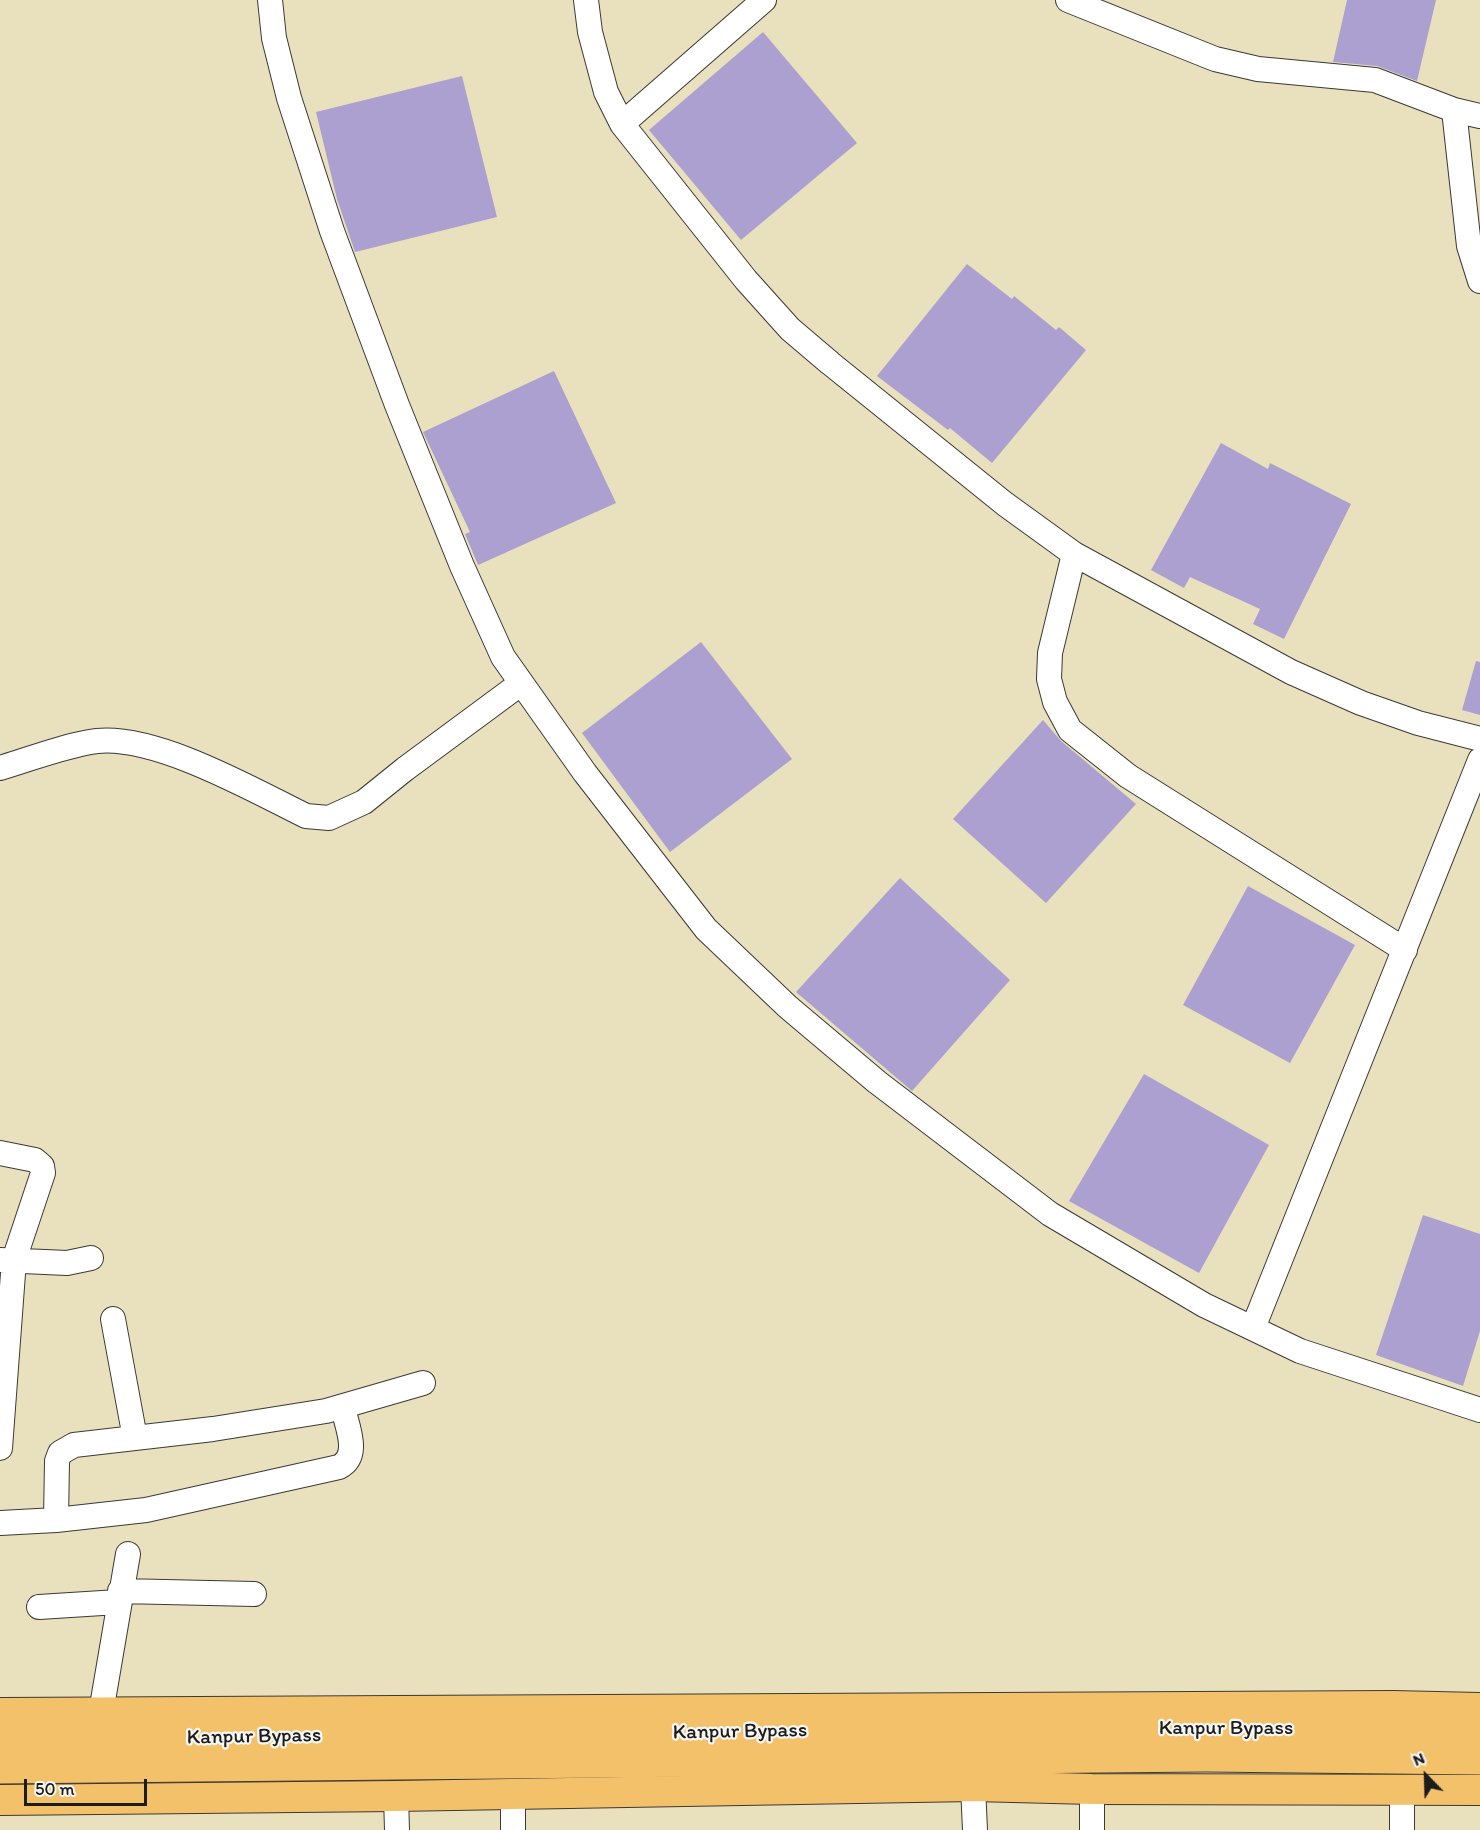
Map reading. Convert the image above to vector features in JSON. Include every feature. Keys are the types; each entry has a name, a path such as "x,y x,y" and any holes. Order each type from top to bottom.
{"highway":[{"name":"Kanpur Bypass","path":"0,1740 1055,1728 1480,1732"},
{"name":"Kanpur Bypass","path":"0,1767 1193,1755 1480,1758"}],"main road":[{"path":"0,1713 1393,1706 1480,1708"},
{"path":"0,1800 396,1797 973,1786 1092,1789 1480,1790"}],"street":[{"path":"270,0 274,38 290,98 332,231 462,566 503,657 585,773 706,928 788,1007 877,1082 1050,1214 1204,1305 1300,1351 1480,1410"},
{"path":"586,0 590,32 606,92 622,124 746,280 790,329 1005,504 1074,554 1291,672 1370,707 1418,723 1480,739"},
{"path":"622,124 764,0"},
{"path":"1068,0 1215,59 1258,69 1375,81 1454,110 1480,116"},
{"path":"1454,110 1469,246 1480,281"},
{"path":"1074,554 1050,653 1049,679 1055,702 1070,730 1128,776 1405,950"},
{"path":"0,768 97,741 124,742 165,752 306,816 329,818 364,802 520,684"},
{"path":"1253,1328 1480,760"},
{"path":"0,1153 35,1160 42,1166 43,1173 7,1260 0,1448"},
{"path":"7,1260 67,1263 91,1258"},
{"path":"113,1319 135,1438"},
{"path":"56,1520 57,1461 60,1453 74,1445 343,1408 423,1383"},
{"path":"0,1523 56,1520 173,1505 339,1467 346,1464 352,1451 343,1408"},
{"path":"101,1712 128,1554"},
{"path":"39,1607 119,1596 254,1594"},
{"path":"973,1786 975,1830"},
{"path":"1092,1789 1092,1830"},
{"path":"1402,1789 1402,1830"},
{"path":"513,1793 513,1830"},
{"path":"396,1797 397,1830"}],"building":[{"path":"1347,0 1436,0 1417,81 1377,66 1333,62"},
{"path":"763,32 857,143 741,240 649,130"},
{"path":"462,76 497,217 355,252 337,199 316,112"},
{"path":"967,264 1012,299 1014,296 1056,330 1059,327 1086,350 992,463 950,428 948,430 877,376"},
{"path":"554,371 616,503 478,565 465,534 470,532 423,432"},
{"path":"1221,443 1268,469 1270,463 1351,504 1284,639 1253,624 1260,609 1190,577 1184,588 1151,570"},
{"path":"701,642 792,759 670,852 582,733"},
{"path":"1476,661 1480,662 1480,715 1462,710"},
{"path":"1043,720 1061,741 1136,804 1046,903 953,819"},
{"path":"900,878 1010,980 912,1091 796,992"},
{"path":"1248,886 1355,945 1290,1063 1183,1005"},
{"path":"1144,1074 1269,1145 1199,1273 1069,1201"},
{"path":"1423,1215 1480,1234 1480,1331 1463,1386 1376,1355"}]}
